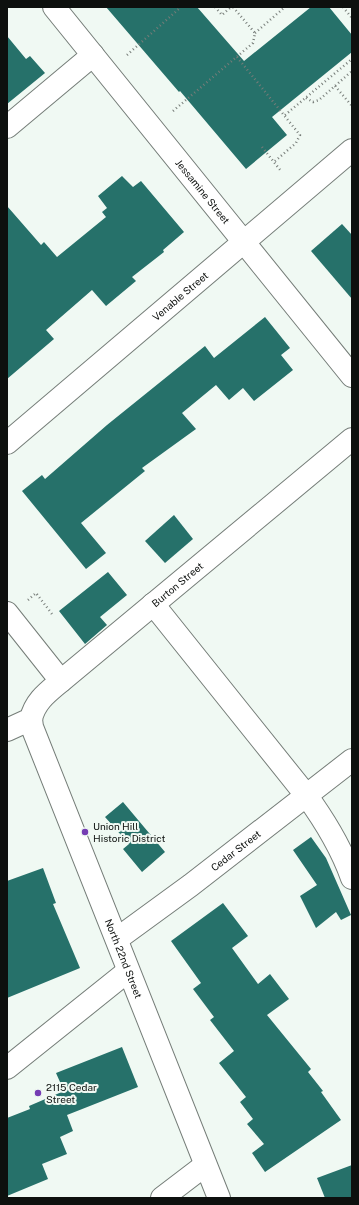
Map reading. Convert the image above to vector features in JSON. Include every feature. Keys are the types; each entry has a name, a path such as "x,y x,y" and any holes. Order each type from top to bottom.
{"street":[{"name":"Jessamine Street","path":"54,7 352,376"},
{"path":"7,127 92,55"},
{"name":"Venable Street","path":"7,442 352,150"},
{"name":"Burton Street","path":"31,719 33,710 39,700 352,439"},
{"path":"153,604 306,795 328,826 346,861 352,878"},
{"path":"7,613 61,681"},
{"path":"7,730 31,719"},
{"name":"North 22nd Street","path":"31,719 32,727 117,939 204,1166 219,1198"},
{"name":"Cedar Street","path":"117,939 191,885 352,760"},
{"path":"7,1068 128,971"},
{"path":"162,1198 204,1166"}],"path":[{"path":"127,55 181,7"},
{"path":"215,7 222,15 232,7 255,33"},
{"path":"173,111 253,43 255,33 285,7"},
{"path":"343,7 352,18"},
{"path":"236,57 298,131 300,139 274,162"},
{"path":"285,115 352,59"},
{"path":"306,98 312,102 319,100 352,71"},
{"path":"335,86 352,106"},
{"path":"262,148 281,171"},
{"path":"36,593 52,614"}],"building":[{"path":"106,7 197,7 244,61 311,7 329,7 352,35 352,52 272,117 287,135 246,169"},
{"path":"7,36 26,59 30,56 45,73 7,104"},
{"path":"122,176 133,187 141,181 184,232 163,250 164,252 132,277 136,281 106,306 92,290 46,330 54,339 7,379 7,206 41,245 44,242 57,257 106,217 102,212 107,208 98,196"},
{"path":"342,224 352,235 352,299 311,251"},
{"path":"265,317 290,348 281,355 293,370 254,401 243,388 229,400 216,385 182,413 196,429 142,468 145,471 81,523 106,553 86,569 22,491 42,475 45,479 107,425 205,346 214,358"},
{"path":"174,515 193,539 165,563 145,541"},
{"path":"108,572 127,595 100,617 107,625 85,644 59,611"},
{"path":"123,802 165,852 142,872 123,849 129,844 105,817"},
{"path":"311,837 326,858 351,915 341,920 336,912 316,928 300,896 317,885 293,850"},
{"path":"43,868 56,903 53,904 80,968 7,998 7,881"},
{"path":"223,903 248,936 232,948 258,984 270,974 289,999 267,1015 311,1069 308,1072 323,1091 321,1092 341,1120 265,1172 252,1153 264,1144 247,1124 253,1119 240,1102 246,1097 219,1063 234,1051 210,1020 214,1017 193,989 201,983 171,941"},
{"path":"122,1047 138,1087 67,1115 73,1131 60,1137 67,1154 42,1164 48,1179 7,1196 7,1118 30,1109 29,1106 64,1091 56,1073"},
{"path":"352,1165 352,1198 325,1198 317,1178"}],"place":[{"name":"Union Hill Historic District","path":"85,832"},
{"name":"2115 Cedar Street","path":"38,1093"}]}
